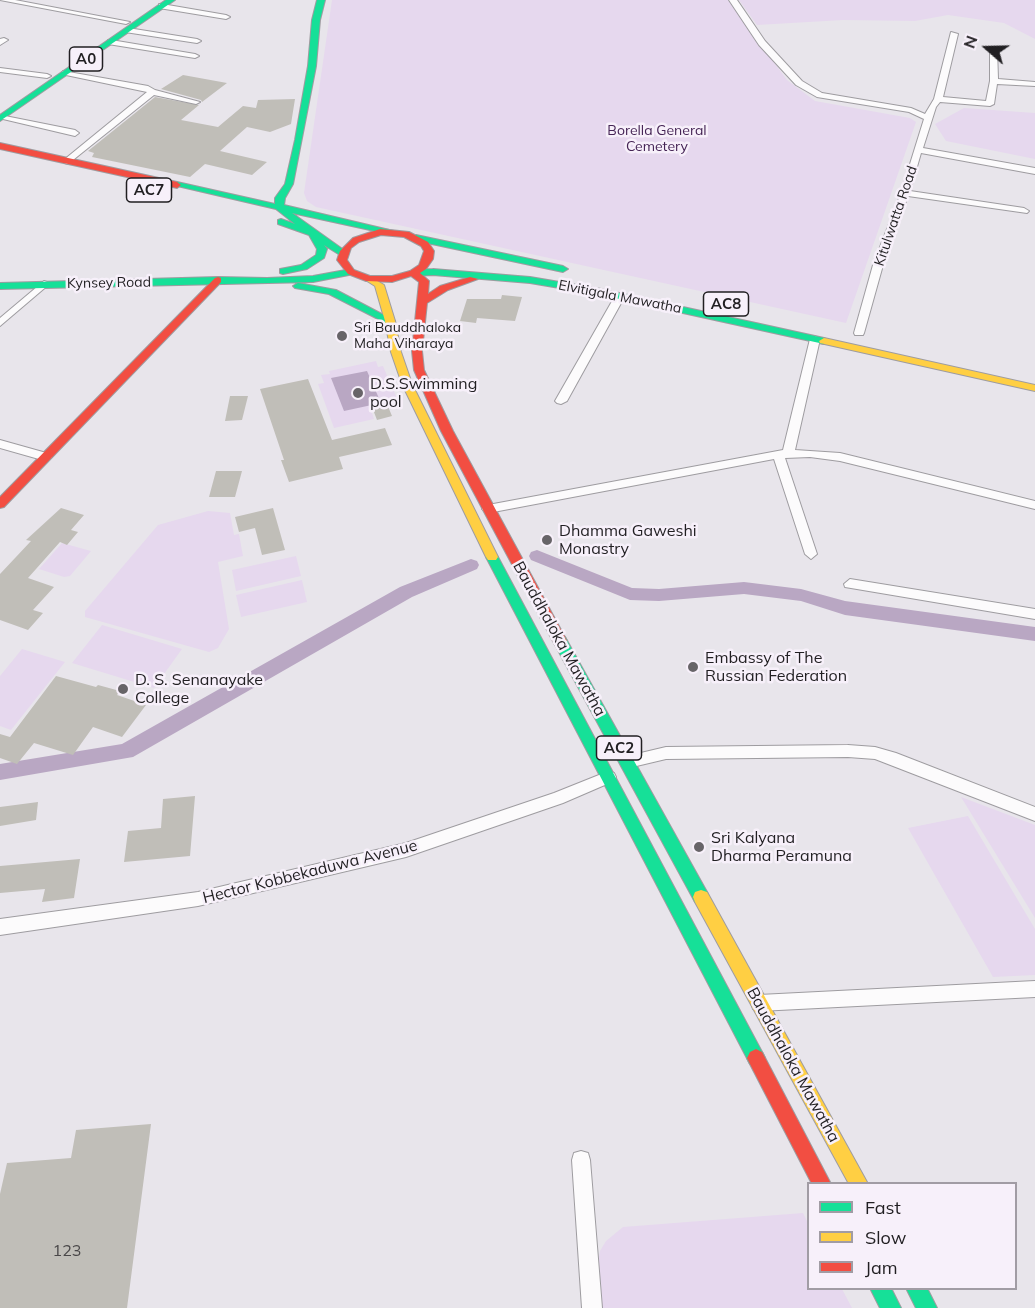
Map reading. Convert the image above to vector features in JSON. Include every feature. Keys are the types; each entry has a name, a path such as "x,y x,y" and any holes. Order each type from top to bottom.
{"main road":[{"path":"304,267 322,253 313,233 279,207 280,198 289,184 299,140 312,66 316,20 321,0"},
{"name":"A0","path":"1,115 47,76 164,2"},
{"name":"A0","path":"1,115 111,42 127,26"},
{"name":"AC7","path":"0,146 393,232"},
{"name":"AC7","path":"0,156 297,226 313,233 343,253"},
{"name":"Elvitigala Mawatha","path":"393,232 574,271"},
{"name":"Kynsey Road","path":"218,280 304,267 343,253 356,240 367,235 393,232"},
{"path":"413,273 428,259 429,251 425,244 416,238"},
{"path":"343,253 342,260 351,272 369,279"},
{"name":"Kynsey Road","path":"0,285 267,281 313,279 351,272"},
{"name":"Elvitigala Mawatha","path":"369,279 392,279 413,273 433,272 530,280 620,296 1035,388"},
{"name":"Bauddhaloka Mawatha","path":"413,273 424,281 417,351 419,370 488,509 858,1182"},
{"path":"423,301 444,288 468,280 488,278"},
{"name":"Bauddhaloka Mawatha","path":"369,279 379,285 390,321 396,352 425,426 821,1182"},
{"path":"2,500 218,280 290,285 332,292 390,321"},
{"path":"881,1290 891,1308"},
{"path":"917,1290 927,1308"}],"street":[{"path":"3,0 197,41"},
{"path":"733,0 762,43 799,83 820,95 911,110 928,118"},
{"path":"164,2 226,17"},
{"name":"Kitulwatta Road","path":"859,333 878,265 905,193 932,106 938,99 954,34"},
{"path":"111,42 195,56"},
{"path":"938,99 990,104 994,81 994,50 990,49"},
{"path":"0,70 47,76"},
{"path":"66,73 196,102"},
{"path":"994,81 1035,84"},
{"path":"68,160 151,91"},
{"path":"1,115 75,133"},
{"path":"918,150 1035,171"},
{"path":"905,193 1024,211"},
{"path":"0,323 44,284"},
{"path":"561,401 620,296"},
{"path":"811,554 783,454 815,339"},
{"path":"0,444 45,457"},
{"path":"488,509 783,454 840,457 1035,505"},
{"path":"850,584 1035,614"},
{"path":"628,762 666,753 848,751 875,753 896,759 1035,814"},
{"name":"Hector Kobbekaduwa Avenue","path":"0,927 198,900 394,853 558,798 609,777"},
{"path":"759,1003 1035,989"},
{"path":"581,1160 592,1308"}],"green space":[{"name":"Borella General Cemetery","path":"332,0 735,0 764,49 787,80 815,101 910,118 916,122 846,323 316,207 307,201 304,193"},
{"path":"739,0 1035,0 1035,39 1004,23 948,15 915,21 843,20 757,25"},
{"path":"964,108 1035,113 1035,159 946,141 935,124"},
{"name":"D.S.Swimming pool","path":"376,361 378,367 383,366 398,401 370,407 374,419 334,428 318,384 324,383 321,375 330,374 329,371"},
{"path":"208,511 230,513 234,535 239,534 243,556 218,562 229,629 218,648 209,652 85,617 85,611 158,525"},
{"path":"62,543 91,551 70,576 64,577 39,569"},
{"path":"296,556 301,576 236,591 232,570"},
{"path":"302,580 307,602 241,617 236,595"},
{"path":"102,625 182,649 154,688 72,663"},
{"path":"22,649 65,662 11,730 0,726 0,676"},
{"path":"961,797 1035,825 1035,918"},
{"path":"968,816 1035,929 1035,975 993,977 908,828"},
{"path":"803,1213 807,1221 807,1290 843,1290 852,1308 602,1308 598,1262 600,1251 606,1241 623,1227"}],"shaded area":[{"path":"367,371 381,403 344,411 331,378"}],"building":[{"path":"183,75 227,83 202,102 161,89"},
{"path":"155,97 199,105 181,120 218,127 243,106 256,108 258,100 295,99 291,124 270,132 247,127 220,151 267,162 252,175 205,164 190,177 92,157 94,153 88,151"},
{"path":"502,295 522,297 515,321 477,318 476,323 460,321 467,299 501,299"},
{"path":"308,379 332,440 385,428 392,445 339,457 343,469 289,482 260,389"},
{"path":"230,396 248,396 242,420 225,421"},
{"path":"387,404 392,416 377,420 372,407"},
{"path":"216,471 242,471 235,497 209,497"},
{"path":"61,508 84,515 71,530 78,532 67,545 60,542 28,578 54,587 33,610 43,613 28,630 0,620 0,574 31,541 26,540"},
{"path":"273,508 285,550 262,555 255,528 239,532 235,517"},
{"path":"56,676 120,691 117,695 146,705 122,737 93,727 73,755 34,743 17,764 0,758 0,734 10,737"},
{"path":"195,796 190,856 124,862 128,831 161,828 163,799"},
{"path":"38,802 36,820 0,826 0,807"},
{"path":"80,859 74,898 42,902 45,889 0,893 0,866"},
{"path":"151,1124 127,1308 0,1308 0,1194 7,1163 71,1158 76,1130"}],"waterway":[{"path":"537,556 630,594 659,595 744,588 801,595 845,608 1035,634"},
{"path":"0,772 126,751 406,592 471,565"}],"traffic: fast":[{"path":"0,119 171,0"},
{"path":"313,233 279,207 280,198 289,184 299,140 312,66 316,20 321,0"},
{"path":"177,185 393,232"},
{"path":"281,222 313,233 343,253"},
{"path":"283,271 304,267 321,256 322,249 313,233"},
{"path":"416,238 563,269"},
{"path":"0,286 218,280 267,281 313,279 351,272"},
{"path":"413,273 433,272 530,280 601,292 824,341"},
{"path":"298,286 332,292 390,321"},
{"path":"492,557 756,1058"},
{"path":"560,641 701,897"},
{"path":"881,1290 891,1308"},
{"path":"917,1290 927,1308"}],"traffic: slow":[{"path":"369,279 379,285 390,321 396,352 407,384 492,557"},
{"path":"824,341 1035,388"},
{"path":"701,897 858,1182"}],"traffic: jam":[{"path":"0,146 177,185"},
{"path":"380,232 406,234 425,244 429,251 428,259 423,267 413,273 392,279 369,279 351,272 342,260 343,253 348,246 356,240 380,232"},
{"path":"413,273 424,281 417,351 419,370 447,431 560,641"},
{"path":"423,301 444,288 473,279"},
{"path":"0,504 218,280"},
{"path":"756,1058 821,1182"}],"place":[{"name":"Sri Bauddhaloka Maha Viharaya","path":"342,336"},
{"name":"D.S.Swimming pool","path":"358,393"},
{"name":"Dhamma Gaweshi Monastry","path":"547,540"},
{"name":"Embassy of The Russian Federation","path":"693,667"},
{"name":"D. S. Senanayake College","path":"123,689"},
{"name":"Sri Kalyana Dharma Peramuna","path":"699,847"}]}
